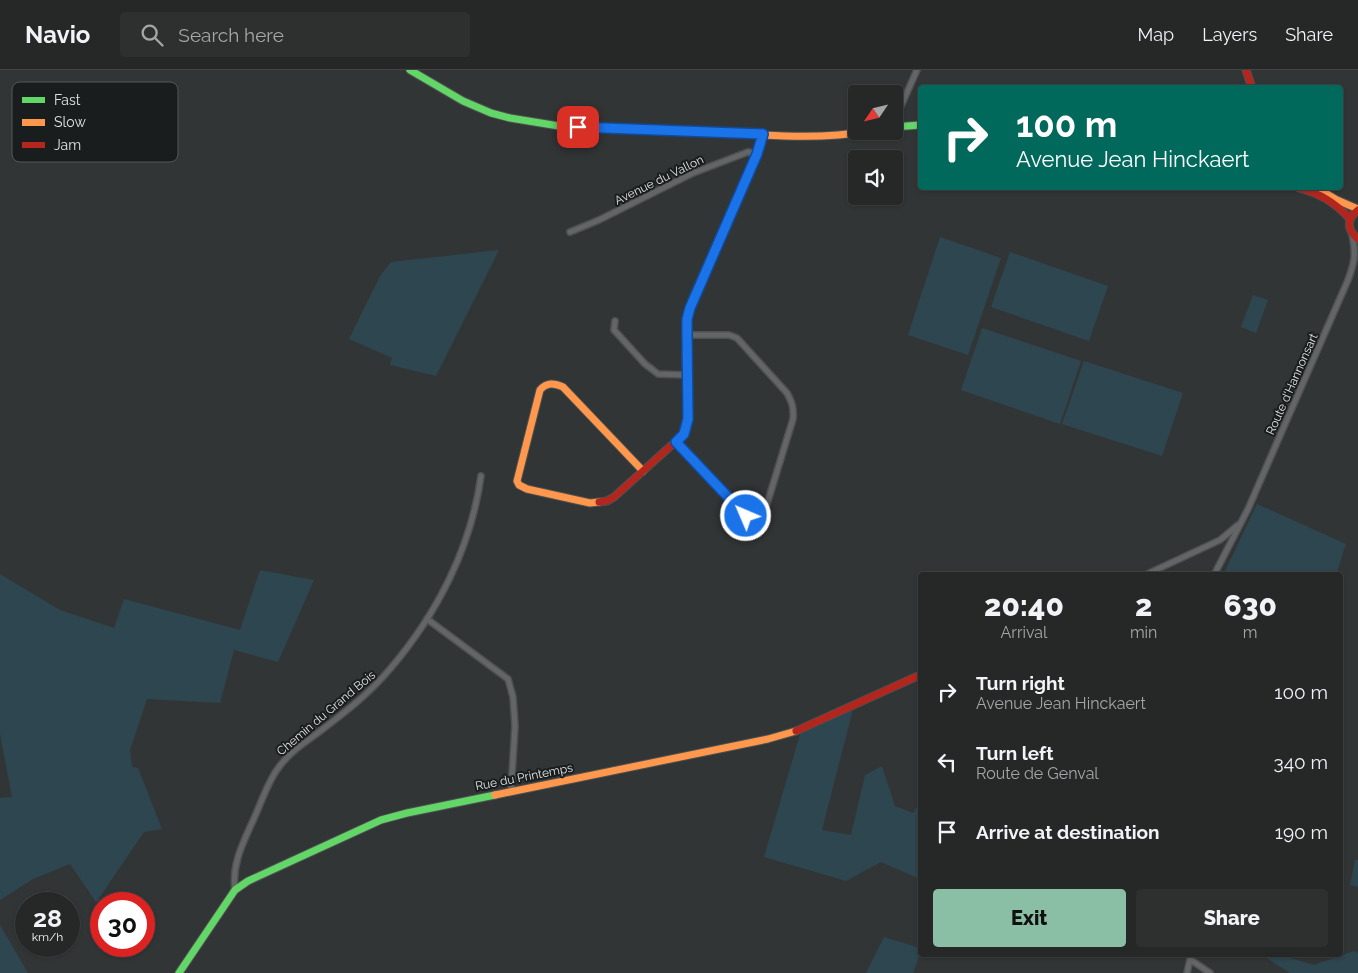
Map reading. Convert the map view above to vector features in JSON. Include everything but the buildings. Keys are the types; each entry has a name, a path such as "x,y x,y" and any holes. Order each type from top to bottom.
{"street":[{"path":"410,70 483,109 506,117 533,123 559,126 763,134 826,136 848,133"},
{"path":"903,102 917,70"},
{"path":"1246,70 1251,85"},
{"path":"903,126 918,125"},
{"path":"643,471 563,387 550,383 545,384 540,390 517,480 520,485 527,489 597,503 607,501 614,497 676,442 686,428 687,319 690,308 757,154 763,134"},
{"name":"Avenue du Vallon","path":"570,232 600,220 708,167 748,152 757,154"},
{"path":"1306,190 1330,199 1350,218"},
{"path":"1320,190 1358,209 1350,218 1349,227 1352,234 1358,239"},
{"name":"Route d'Hannonsart","path":"1216,572 1242,521 1348,280 1357,252 1352,234"},
{"path":"614,321 614,330 648,368 658,374 687,375"},
{"path":"676,442 741,512 750,519 756,519 764,514 793,419 794,410 792,401 787,393 737,338 729,335 687,335"},
{"name":"Chemin du Grand Bois","path":"235,890 234,872 238,856 279,766 300,746 376,685 400,658 427,619 462,550 477,502 481,476"},
{"path":"1151,572 1220,540 1242,521"},
{"path":"427,619 508,679 513,697 515,726 511,791"},
{"name":"Rue du Printemps","path":"179,973 235,890 248,881 393,816 789,734 918,676"},
{"path":"1187,973 1191,957 1210,973"}],"shaded area":[{"path":"940,237 1001,258 968,355 908,335"},
{"path":"499,250 436,376 390,365 392,358 349,339 380,276 391,262"},
{"path":"1010,252 1108,286 1089,341 991,307"},
{"path":"1253,295 1268,300 1256,333 1241,327"},
{"path":"982,328 1081,361 1060,424 961,390"},
{"path":"1084,361 1183,393 1162,456 1062,424"},
{"path":"1257,504 1346,544 1337,572 1224,572"},
{"path":"260,570 314,580 278,662 234,650 220,703 147,699 130,750 132,767 138,768 162,829 144,832 103,892 90,893 70,864 33,879 0,900 0,798 12,797 0,734 0,574 60,610 114,628 124,599 240,630"},
{"path":"853,709 822,830 851,835 865,775 882,766 895,806 913,813 918,804 918,878 881,862 846,881 764,857 801,731"},
{"path":"1355,860 1358,860 1358,887 1350,885"},
{"path":"0,925 15,951 15,957 19,957 28,973 0,973"},
{"path":"884,937 918,947 919,957 913,973 866,973"},
{"path":"1354,951 1358,953 1358,973 1290,973 1265,957 1287,957 1314,965 1337,957 1343,957 1343,955"}],"traffic: fast":[{"path":"410,70 463,101 491,113 510,118 559,126 692,131"},
{"path":"903,126 918,125"},
{"path":"686,356 690,308 757,154 763,134"},
{"path":"179,973 235,890 248,881 381,820 495,795"}],"traffic: slow":[{"path":"692,131 802,136 848,134"},
{"path":"1320,190 1358,209"},
{"path":"599,502 590,503 527,489 519,485 517,481 540,390 543,387 551,384 563,387 643,471"},
{"path":"495,795 768,739 796,731"}],"traffic: jam":[{"path":"1246,70 1251,85"},
{"path":"1305,190 1326,199 1349,218"},
{"path":"1358,210 1351,217 1349,224 1354,236 1358,239"},
{"path":"599,502 607,501 614,497 684,434 688,412 686,356"},
{"path":"796,731 918,676"}],"route":[{"path":"578,127 763,134 757,154 690,308 687,319 688,419 684,434 676,442 746,516"}]}
